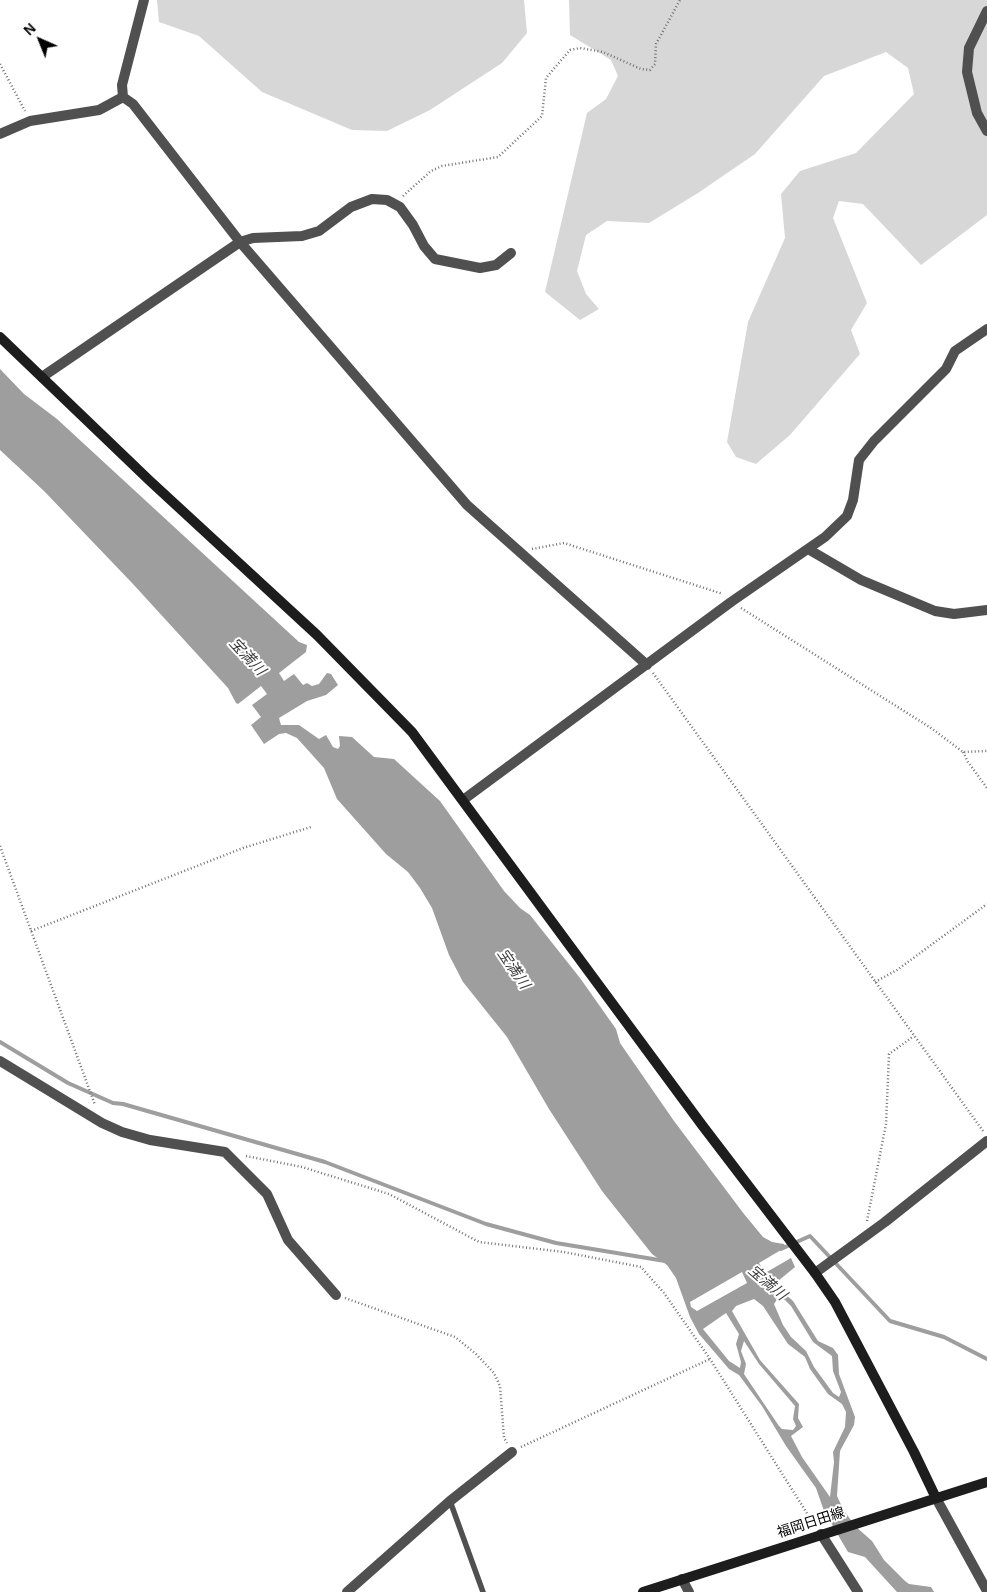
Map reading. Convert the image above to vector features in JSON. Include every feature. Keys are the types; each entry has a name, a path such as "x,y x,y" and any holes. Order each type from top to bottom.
{"street":[{"path":"123,97 122,85 144,0"},
{"path":"987,12 969,48 967,72 977,113 987,131"},
{"path":"0,134 30,121 99,110 123,97"},
{"path":"123,97 133,104 240,242 467,504 647,665"},
{"path":"42,376 240,242 253,238 302,236 320,232 351,207 372,199 387,200 396,205 413,225 424,246 435,259 480,268 496,265 511,254"},
{"path":"463,800 731,602 825,538 847,516 853,500 859,460 874,441 946,369 955,351 987,329"},
{"path":"0,337 150,481 317,635 412,732 702,1125 815,1273 834,1302 914,1452 936,1498 987,1591"},
{"path":"808,549 862,580 935,611 954,614 987,610"},
{"path":"0,1061 102,1123 122,1132 150,1140 225,1152 267,1194 288,1240 336,1295"},
{"path":"815,1273 868,1235 987,1141"},
{"path":"348,1592 450,1501 512,1452"},
{"name":"福岡日田線","path":"643,1592 987,1482"},
{"path":"826,1533 858,1592"},
{"path":"682,1579 689,1592"}],"lane":[{"path":"450,1501 483,1592"}],"path":[{"path":"396,205 404,194 431,171 442,166 498,157 542,116 546,78 570,50 580,48 603,52 641,69 650,70 655,64 656,44 680,0"},
{"path":"0,64 30,121"},
{"path":"522,553 537,547 564,542 721,592 731,602 931,728 963,752 987,788"},
{"path":"647,665 987,1137"},
{"path":"963,752 987,751"},
{"path":"31,931 243,848 311,827"},
{"path":"0,846 102,1123"},
{"path":"875,982 897,970 987,904"},
{"path":"868,1235 867,1222 886,1124 889,1054 914,1036"},
{"path":"244,1156 302,1167 389,1194 480,1242 564,1252 641,1267 664,1293 710,1359 826,1533"},
{"path":"336,1295 454,1337 476,1354 494,1373 500,1386 504,1438 512,1452 537,1438 668,1380 710,1359"}],"shaded area":[{"path":"157,0 524,0 527,33 502,63 430,110 387,131 352,130 262,92 199,36 159,22"},
{"path":"569,0 987,0 987,215 921,265 863,204 839,201 833,218 867,303 851,330 860,354 790,435 756,464 736,457 727,442 748,322 785,238 781,194 800,171 856,153 914,94 908,68 886,52 824,76 755,154 698,193 649,223 607,221 586,235 577,271 586,294 599,309 580,320 545,292 587,113 606,99 618,76 611,60 570,35"}],"water":[{"name":"宝満川","path":"0,369 24,394 57,419 299,642 307,645 306,652 279,673 284,681 294,674 303,685 307,683 312,686 319,684 327,673 331,674 338,685 326,695 307,701 279,718 281,725 299,725 319,739 326,735 333,747 338,749 340,746 339,736 352,737 374,757 394,759 440,801 504,891 520,908 530,915 580,978 616,1029 620,1043 674,1121 744,1214 763,1237 772,1242 784,1244 786,1247 759,1263 765,1273 791,1258 795,1267 778,1281 780,1289 793,1301 818,1341 833,1348 838,1355 839,1374 855,1417 854,1425 840,1451 837,1496 843,1509 855,1526 872,1541 884,1560 905,1581 909,1584 931,1587 934,1592 897,1592 865,1557 848,1552 824,1511 816,1488 786,1446 762,1406 739,1375 729,1369 699,1334 690,1317 676,1278 667,1265 652,1254 602,1191 549,1109 507,1037 463,982 449,955 432,908 420,888 408,872 386,854 337,799 324,768 297,738 286,733 279,734 264,744 251,725 261,717 252,705 267,694 261,686 238,704 236,703 228,688 133,584 44,491 0,450","holes":["742,1272 747,1283 697,1311 691,1307 690,1302","778,1298 785,1300 791,1306 813,1342 832,1356 833,1371 841,1392 839,1397 833,1393 814,1367 806,1351 791,1337 783,1325 774,1304","754,1299 763,1306 788,1344 805,1357 810,1369 828,1394 842,1404 846,1412 845,1427 833,1452 834,1462 830,1497 802,1457 791,1436 803,1427 798,1418 799,1404 760,1360 732,1311 736,1306","726,1313 739,1334 736,1344 741,1362 740,1368 729,1361 703,1329","744,1341 759,1364 795,1406 793,1419 796,1426 793,1430 782,1429 779,1426 744,1374 746,1364 741,1351"]}],"waterway":[{"path":"0,1042 68,1083 113,1103 123,1104 325,1162 486,1224 556,1243 665,1261"},
{"path":"781,1249 810,1236 890,1321 944,1337 987,1359"}]}
